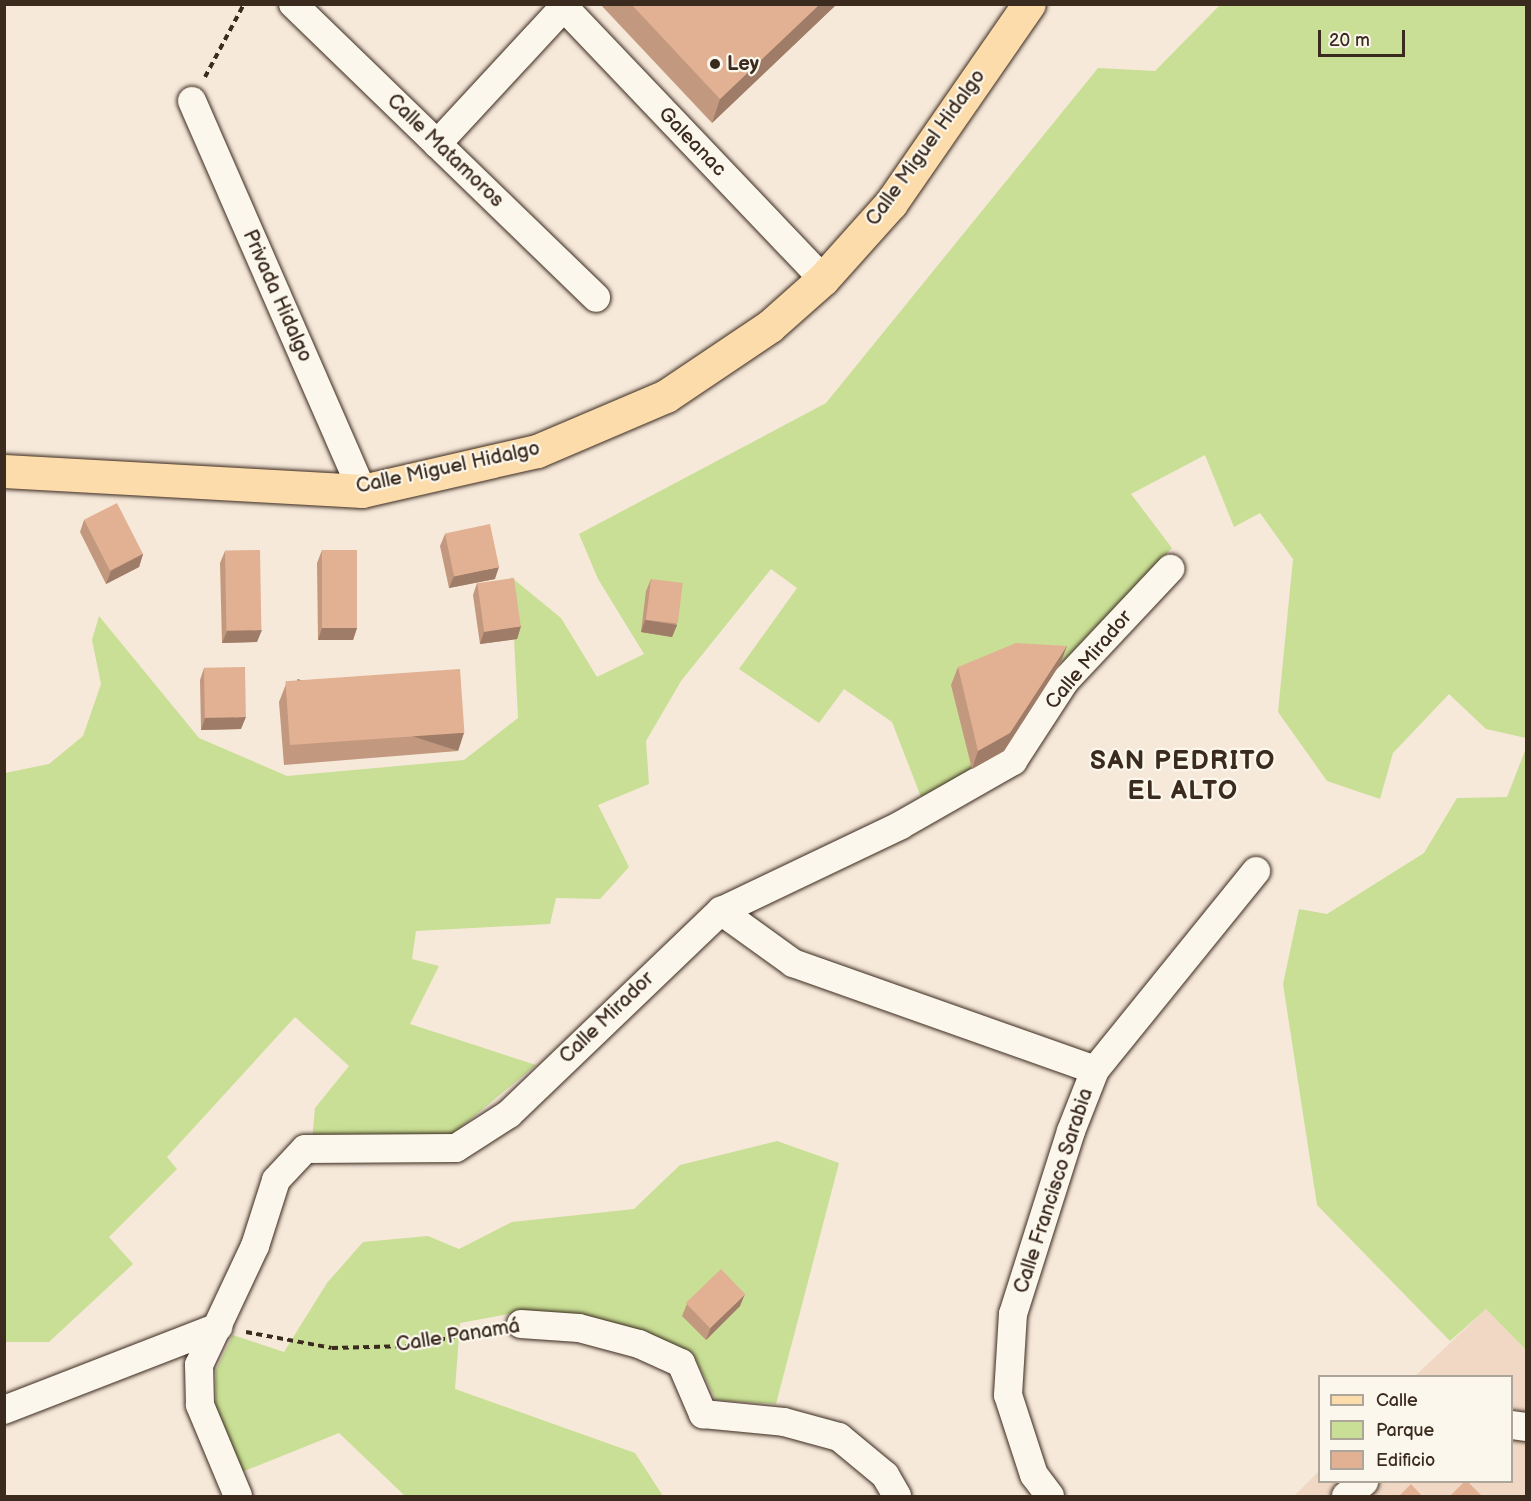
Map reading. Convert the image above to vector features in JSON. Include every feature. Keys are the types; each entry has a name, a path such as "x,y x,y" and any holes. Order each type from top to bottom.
{"main road":[{"name":"Calle Miguel Hidalgo","path":"4,471 362,491 537,452 666,396 770,326 823,279 891,203 1029,4"}],"street":[{"name":"Calle Matamoros","path":"293,4 596,298"},
{"path":"437,144 562,6"},
{"name":"Galeanac","path":"562,6 823,279"},
{"name":"Privada Hidalgo","path":"192,101 362,491"},
{"name":"Calle Mirador","path":"238,1497 200,1405 199,1365 255,1246 276,1180 305,1149 456,1148 509,1114 721,910 901,825 1013,761 1065,681 1170,569"},
{"path":"1095,1070 1256,871"},
{"name":"Calle Francisco Sarabia","path":"721,910 793,963 1095,1070 1013,1314 1008,1395 1034,1475 1050,1497"},
{"name":"Calle Panamá","path":"521,1324 579,1328 649,1349 681,1364 703,1414 784,1422 839,1437 885,1474 897,1497"},
{"path":"4,1410 218,1326"},
{"path":"1346,1497 1363,1483"}],"path":[{"path":"192,101 244,4"},
{"name":"Calle Panamá","path":"218,1326 332,1348 408,1346 521,1324"}],"shaded area":[{"path":"1486,1309 1526,1350 1526,1496 1294,1496 1318,1472 1318,1483 1513,1483 1513,1375 1416,1375"}],"green space":[{"path":"1220,5 1526,5 1526,738 1486,729 1449,694 1393,753 1380,799 1327,781 1278,712 1293,559 1260,513 1234,527 1205,455 1131,494 1172,548 1060,664 1010,661 972,769 921,797 892,722 844,689 819,723 739,669 797,588 771,569 681,681 646,741 649,784 598,805 629,867 600,899 556,898 550,924 416,931 412,959 439,966 410,1024 536,1065 449,1137 312,1141 315,1108 349,1066 295,1017 167,1157 177,1169 109,1237 133,1264 49,1342 5,1342 5,773 49,764 83,736 101,684 92,640 99,616 199,738 287,776 464,760 518,718 511,577 561,618 597,677 644,654 598,579 579,534 826,403 1098,68 1155,71"},
{"path":"1526,748 1526,1350 1486,1309 1450,1341 1317,1205 1283,984 1299,909 1327,914 1424,853 1457,798 1507,797"},
{"path":"777,1141 839,1163 776,1404 716,1400 693,1354 642,1330 520,1312 460,1323 455,1389 635,1453 663,1496 405,1496 339,1433 242,1472 216,1410 216,1370 233,1335 284,1352 327,1283 363,1242 428,1236 459,1249 512,1222 634,1209 680,1165"}],"building":[{"name":"Ley","path":"631,4 820,4 720,99"},
{"path":"117,503 143,554 110,571 84,520"},
{"path":"490,524 499,567 454,577 445,534"},
{"path":"260,550 261,630 226,631 225,551"},
{"path":"322,550 357,550 357,628 322,628"},
{"path":"514,578 521,627 484,632 477,583"},
{"path":"651,579 683,583 678,624 646,620"},
{"path":"1016,643 1067,646 1010,733 978,751 958,667"},
{"path":"245,667 246,717 205,718 204,668"},
{"path":"460,669 464,733 290,745 285,681"},
{"path":"721,1269 745,1294 710,1328 686,1303"},
{"path":"1463,1483 1469,1483 1483,1497 1449,1497"},
{"path":"1411,1484 1423,1497 1398,1497"}],"place":[{"name":"Ley","path":"715,64"}],"district":[{"name":"SAN PEDRITO EL ALTO","path":"1183,777"}]}
